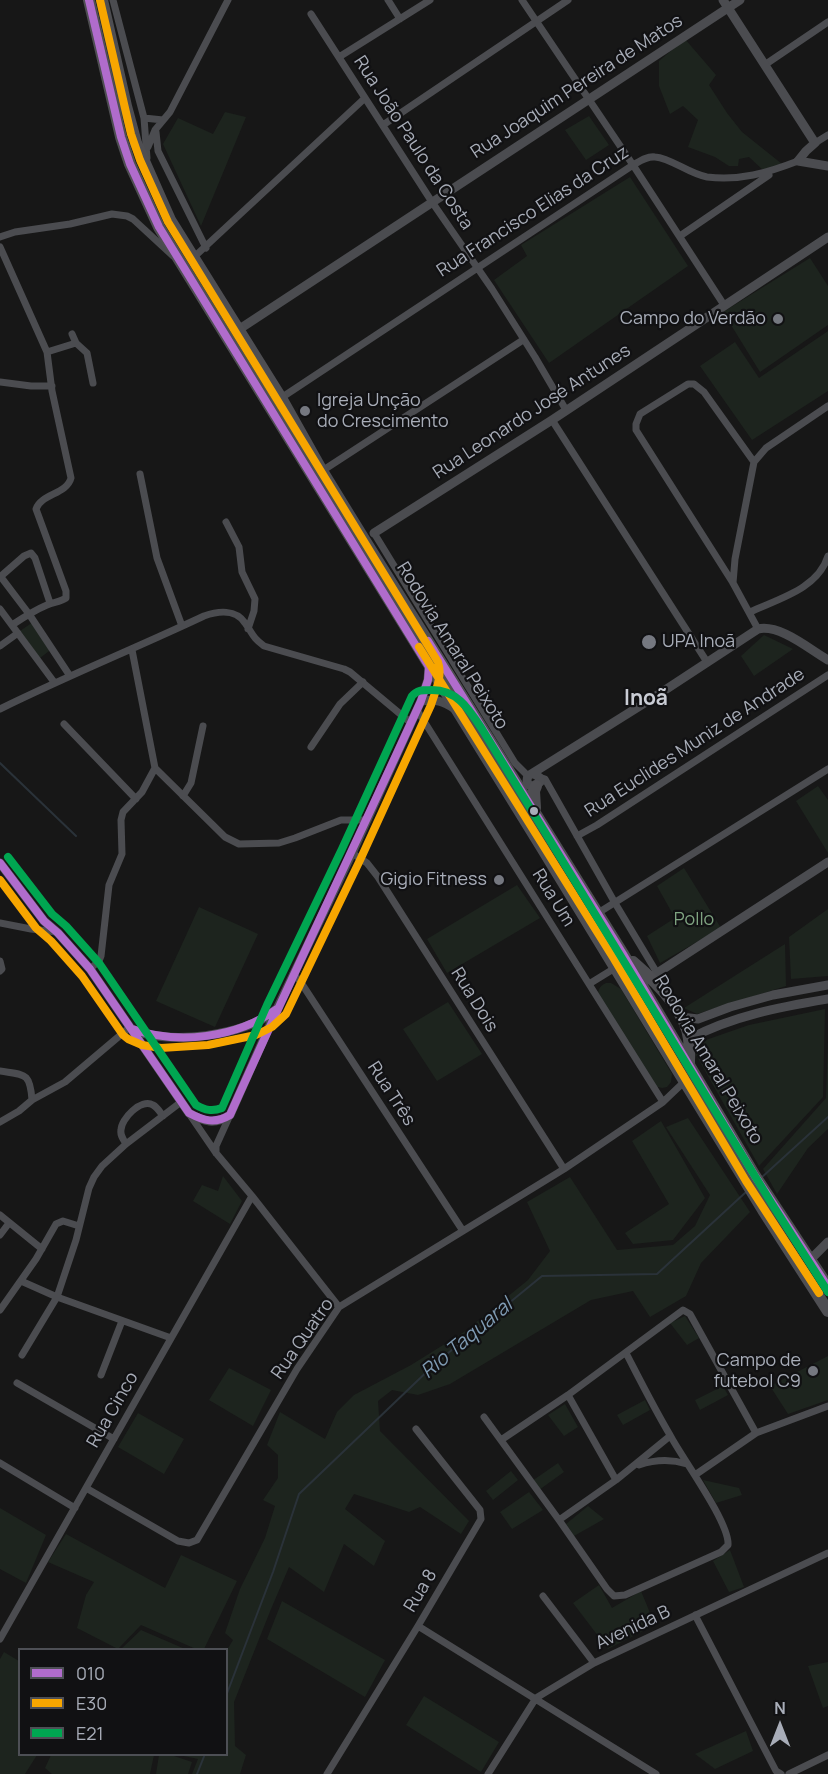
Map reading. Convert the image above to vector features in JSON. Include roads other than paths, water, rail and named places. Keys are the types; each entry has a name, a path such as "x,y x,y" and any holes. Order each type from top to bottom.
{"highway":[{"name":"Rodovia Amaral Peixoto","path":"89,0 113,109 130,164 159,227 238,330 281,398 322,471 598,913 690,1065 751,1179 828,1311"},
{"name":"Rodovia Amaral Peixoto","path":"102,0 132,130 187,261 429,667 685,1081 751,1179"},
{"path":"506,767 534,780 535,812"},
{"path":"623,954 654,975 681,1017 689,1039 690,1065"},
{"name":"Rodovia Amaral Peixoto","path":"767,1207 810,1260 828,1287"}],"street":[{"path":"113,0 144,118 146,151 152,181"},
{"path":"146,151 155,130 170,112 228,0"},
{"path":"388,0 400,19"},
{"path":"339,57 430,0"},
{"path":"522,0 724,305"},
{"path":"383,125 568,0"},
{"name":"Rua Joaquim Pereira de Matos","path":"238,330 589,100 726,4 741,0"},
{"path":"726,4 815,143"},
{"name":"Rua João Paulo da Costa","path":"310,14 476,267 566,410"},
{"path":"765,64 828,22"},
{"path":"0,237 15,232 70,224 112,214 128,216 187,261 206,248 364,98"},
{"path":"144,118 163,120"},
{"path":"155,130 158,151 206,248"},
{"path":"798,161 815,143 828,135"},
{"name":"Rua Francisco Elias da Cruz","path":"281,398 476,267 646,158 655,157 691,173 717,178 746,177 775,171 798,161"},
{"path":"798,161 828,165"},
{"path":"680,236 775,171"},
{"name":"Rua Leonardo José Antunes","path":"374,533 552,420 828,237"},
{"path":"0,247 46,352 71,481 38,504 36,509 66,595 64,600 50,603 12,625"},
{"path":"72,334 76,343 87,352 93,383"},
{"path":"322,471 523,340"},
{"path":"46,352 76,343"},
{"path":"0,382 52,386"},
{"path":"754,462 704,392 694,384 688,384 637,418 636,430 733,583 758,629"},
{"path":"733,583 735,559 754,462 766,448 828,406"},
{"path":"552,420 707,662"},
{"path":"140,474 157,558 182,626"},
{"path":"226,522 239,547 242,572 255,599 248,629"},
{"path":"374,533 515,763 534,780 545,779 654,975 828,862"},
{"path":"50,603 35,558 31,553 24,556 0,577 29,614 70,676"},
{"path":"750,612 797,591 818,576 825,568 828,556"},
{"path":"718,560 735,559"},
{"path":"0,609 54,682"},
{"path":"0,709 54,682 132,650 182,626 215,612 226,612 238,616 245,622 255,640 264,646 344,669 363,682 411,723"},
{"path":"534,780 547,770 551,762 758,629 766,627 780,631 828,660"},
{"path":"0,646 18,633"},
{"path":"132,650 155,768 225,837 239,844 279,843 341,820 367,820"},
{"path":"216,1153 216,1146 277,1009 419,706 429,680 429,667"},
{"name":"Rua Euclides Muniz de Andrade","path":"577,836 828,675"},
{"path":"311,747 340,704 363,682"},
{"path":"419,706 435,699 457,710"},
{"name":"Rua Um","path":"419,706 663,1102"},
{"path":"64,724 136,800"},
{"path":"183,796 191,783 203,726"},
{"path":"90,969 101,956 109,885 122,854 121,820 123,812 142,792 155,768"},
{"path":"598,913 828,769"},
{"name":"Rua Dois","path":"352,853 367,863 378,877 564,1169"},
{"path":"0,863 44,921 58,933 90,969 216,1153 339,1307"},
{"path":"0,923 58,933"},
{"path":"0,961 2,969 0,971"},
{"path":"590,984 615,968"},
{"name":"Rua Três","path":"293,974 300,981 463,1231"},
{"path":"681,1017 698,1019 773,994 828,986"},
{"path":"689,1039 704,1031 777,1007 828,999"},
{"path":"131,1028 142,1034 156,1037 181,1038 221,1033 262,1021 277,1009"},
{"path":"698,1019 704,1031"},
{"path":"262,1021 266,1023 269,1030"},
{"path":"0,1122 64,1082 131,1028"},
{"path":"146,1050 149,1043 156,1037"},
{"path":"0,1071 25,1076 30,1082 32,1100"},
{"name":"Rua Quatro","path":"86,1488 178,1541 189,1543 197,1540 297,1369 339,1307 564,1169 663,1102 685,1081"},
{"path":"22,1355 57,1297 89,1188 94,1178 102,1166 126,1144 181,1102"},
{"path":"126,1144 121,1136 123,1121 138,1106 147,1103 153,1105 164,1116"},
{"path":"189,1113 198,1119 211,1122 230,1115"},
{"name":"Rua Cinco","path":"0,1639 252,1196"},
{"path":"0,1215 42,1249"},
{"path":"0,1310 42,1249 56,1224 63,1221 79,1226"},
{"path":"0,1235 9,1223"},
{"path":"810,1260 828,1242"},
{"path":"21,1281 57,1297 171,1338"},
{"path":"501,1440 568,1395 680,1311 686,1310 756,1433"},
{"path":"101,1375 122,1321"},
{"path":"484,1417 614,1596 625,1595 657,1581 721,1552 728,1545 727,1534 695,1475 670,1437 626,1353"},
{"path":"17,1383 114,1439"},
{"path":"568,1395 615,1480"},
{"path":"695,1475 756,1433 828,1406"},
{"name":"Rua 8","path":"327,1774 480,1523 480,1510 416,1429"},
{"path":"559,1520 670,1437"},
{"path":"633,1466 659,1460 687,1464"},
{"path":"0,1463 75,1508"},
{"name":"Avenida B","path":"488,1774 536,1698 594,1663 828,1553"},
{"path":"543,1596 594,1663"},
{"path":"695,1615 776,1771 782,1774"},
{"path":"418,1626 656,1774"},
{"path":"789,1774 828,1755"}],"waterway":[{"path":"0,763 76,836"},
{"name":"Rio Taquaral","path":"761,1178 828,1117"},
{"name":"Rio Taquaral","path":"228,1691 273,1572 299,1494 436,1363 542,1276 657,1274 746,1192"},
{"name":"Rio Taquaral","path":"197,1774 204,1756"}],"place":[{"name":"Campo do Verdão","path":"778,319"},
{"name":"Igreja Unção do Crescimento","path":"305,411"},
{"name":"UPA Inoã","path":"649,642"},
{"name":"Gigio Fitness","path":"499,880"},
{"name":"Campo de futebol C9","path":"813,1371"}],"district":[{"name":"Inoã","path":"646,699"}],"park label":[{"name":"Pollo","path":"694,920"}]}
